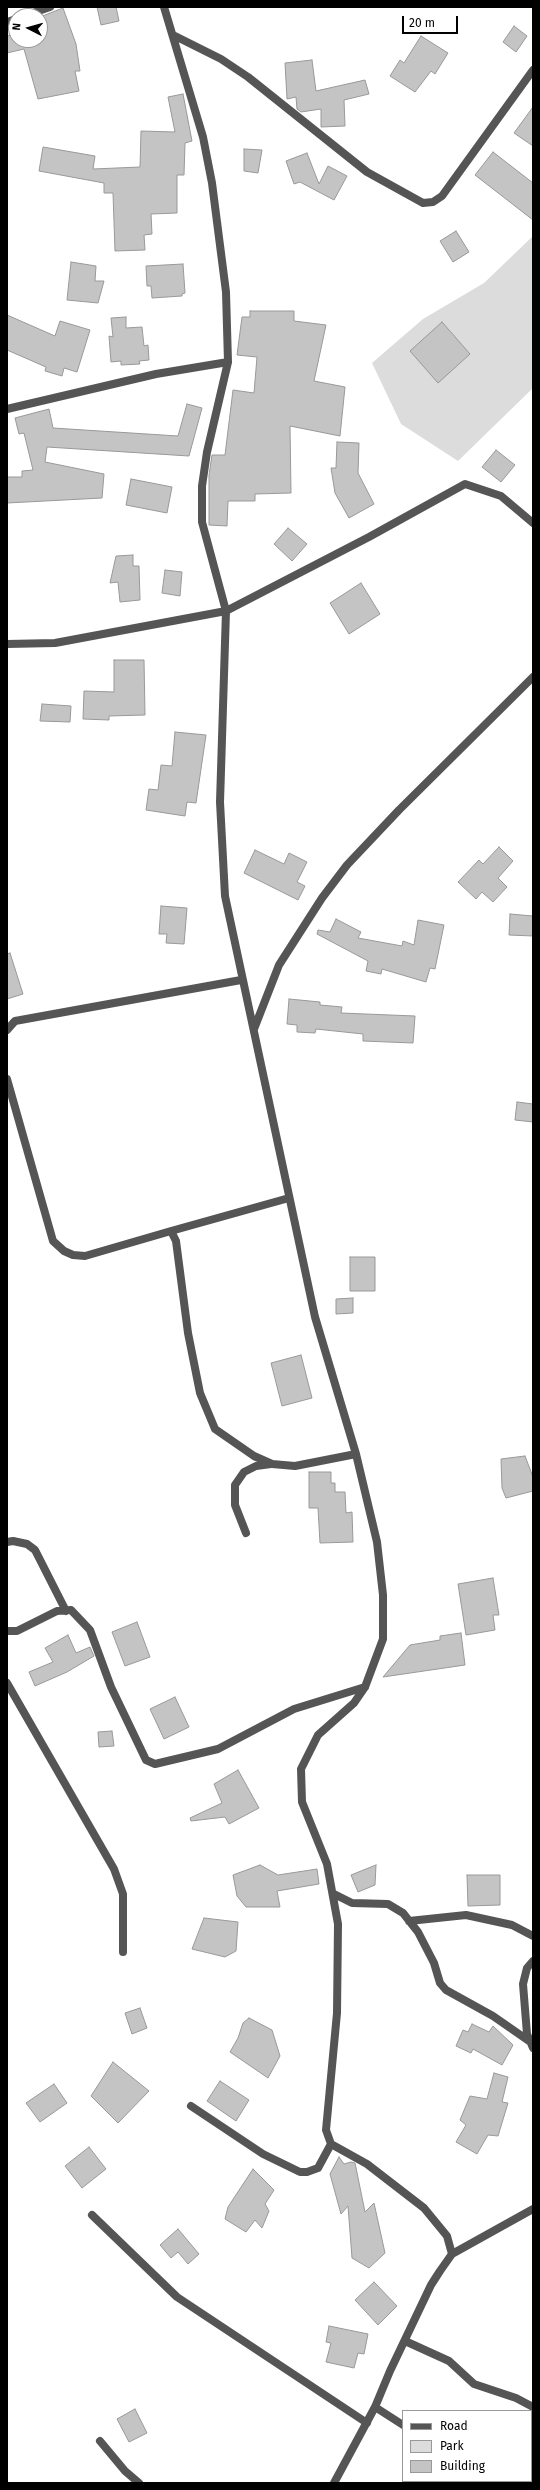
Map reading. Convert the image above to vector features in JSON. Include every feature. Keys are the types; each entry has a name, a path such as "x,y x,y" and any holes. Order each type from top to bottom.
{"street":[{"path":"164,7 174,35 203,137 212,183 226,292 228,362 207,452 202,486 202,522 226,611 220,802 221,845 225,896 241,980 254,1029 289,1198 316,1316 356,1454 377,1542 383,1596 383,1639 365,1687 354,1703 318,1735 301,1769 302,1802 327,1864 334,1894 338,1924 339,1973 336,2045 326,2130 331,2144 367,2164 424,2208 447,2236 452,2254"},
{"path":"174,35 221,59 248,77 367,172 423,203 433,202 442,196 533,70"},
{"path":"7,409 156,374 228,362"},
{"path":"7,644 56,643 226,611 369,537 465,484 501,496 533,523"},
{"path":"254,1029 279,964 318,904 347,865 399,810 533,677"},
{"path":"7,1030 15,1021 241,980"},
{"path":"7,1079 53,1241 73,1255 85,1256 289,1198"},
{"path":"171,1231 177,1248 188,1333 200,1393 215,1429 254,1456 272,1464"},
{"path":"246,1533 235,1505 235,1485 244,1472 256,1466 272,1464 295,1466 356,1454"},
{"path":"7,1542 13,1541 27,1544 35,1550 66,1610"},
{"path":"7,1631 17,1631 57,1611 71,1610 90,1630 111,1687 146,1760 155,1764 218,1749 294,1709 365,1687"},
{"path":"7,1683 114,1869 122,1894 123,1952"},
{"path":"334,1894 352,1903 366,1905 388,1904 403,1913 425,1946 434,1963 440,1983 446,1990 493,2016 531,2044"},
{"path":"409,1921 466,1915 512,1925 533,1936"},
{"path":"531,2044 526,2023 523,1984 527,1968 533,1961"},
{"path":"191,2106 263,2154 300,2172 307,2172 318,2168 331,2144"},
{"path":"334,2483 375,2407 390,2371 431,2286 452,2254 533,2209"},
{"path":"92,2215 177,2297 367,2423"},
{"path":"405,2341 449,2362 474,2384 516,2398 533,2407"},
{"path":"375,2407 402,2424"},
{"path":"100,2441 125,2471 140,2483"}],"green space":[{"path":"533,236 533,388 458,461 401,424 372,363 423,319 484,283"}],"building":[{"path":"97,7 116,7 119,21 101,25"},
{"path":"63,8 76,44 80,71 75,71 79,91 38,99 24,49 7,53 7,36 8,48 48,48 48,14"},
{"path":"514,26 527,36 516,52 503,42"},
{"path":"421,36 448,53 435,74 431,71 415,92 390,76 400,60 404,63"},
{"path":"312,60 316,91 365,80 369,94 344,100 345,126 321,127 321,109 301,112 297,109 296,97 287,99 285,63"},
{"path":"183,94 192,141 185,143 184,175 177,175 177,213 151,214 152,234 144,235 145,250 115,251 113,193 104,193 104,183 39,171 43,147 95,156 93,169 140,167 141,131 175,132 168,97"},
{"path":"533,107 533,146 514,133"},
{"path":"244,149 262,150 258,173 244,171"},
{"path":"493,152 533,183 533,220 475,175"},
{"path":"307,153 319,184 328,166 347,176 334,200 300,182 294,184 286,161"},
{"path":"456,231 469,252 453,262 440,241"},
{"path":"71,262 96,266 95,281 104,281 98,303 67,300"},
{"path":"183,264 185,293 182,294 182,296 152,298 151,286 147,286 146,266"},
{"path":"250,311 294,311 294,321 326,325 314,381 345,387 340,436 290,426 291,493 255,494 255,501 228,501 227,526 209,525 209,475 212,455 225,455 233,390 254,393 257,357 237,355 242,317 250,317"},
{"path":"7,315 55,336 60,321 90,330 77,372 64,368 62,376 45,371 46,367 7,350"},
{"path":"126,317 126,328 142,327 144,346 148,345 149,360 139,361 140,364 121,365 121,361 111,362 109,336 113,337 111,318"},
{"path":"442,322 470,354 438,383 410,351"},
{"path":"187,404 202,408 189,456 47,447 45,462 104,474 102,498 7,503 7,477 22,477 22,471 33,470 24,433 19,434 15,418 49,409 53,428 178,436"},
{"path":"337,442 359,443 358,473 374,504 349,518 335,493 331,468 336,468"},
{"path":"496,450 515,465 501,482 482,467"},
{"path":"131,479 172,487 167,513 126,505"},
{"path":"288,528 307,544 292,561 274,544"},
{"path":"133,555 133,566 139,566 140,600 120,602 118,582 110,583 116,556"},
{"path":"165,570 182,572 180,596 162,593"},
{"path":"361,583 380,614 349,634 330,603"},
{"path":"114,660 144,660 145,715 109,716 109,720 83,719 84,691 114,692"},
{"path":"42,704 71,706 70,722 40,721"},
{"path":"175,732 206,735 196,803 187,802 185,816 146,810 149,789 158,790 161,765 172,766"},
{"path":"499,847 513,861 498,878 507,887 493,902 482,892 476,899 458,882 479,860 483,864"},
{"path":"255,850 284,864 289,853 307,862 297,882 305,886 298,900 244,873"},
{"path":"161,906 187,908 184,944 166,943 167,934 159,934"},
{"path":"510,914 533,916 533,936 509,935"},
{"path":"336,919 361,932 358,938 402,946 403,941 414,945 418,920 444,925 435,969 430,968 426,982 382,969 381,974 366,971 368,961 317,934 318,930 330,932"},
{"path":"10,953 23,994 7,999 7,954"},
{"path":"289,999 320,1002 320,1005 342,1007 341,1013 415,1016 413,1043 363,1041 363,1034 316,1029 315,1033 297,1032 297,1025 287,1024"},
{"path":"517,1102 533,1104 533,1122 515,1120"},
{"path":"350,1257 375,1257 375,1291 350,1291"},
{"path":"353,1298 353,1313 336,1314 336,1299"},
{"path":"301,1355 312,1398 282,1406 271,1363"},
{"path":"525,1456 533,1477 533,1491 506,1498 502,1488 501,1459"},
{"path":"309,1472 331,1472 331,1483 335,1483 335,1492 345,1492 346,1513 352,1512 353,1542 320,1543 318,1508 309,1508"},
{"path":"493,1578 499,1615 493,1615 495,1630 466,1635 458,1584"},
{"path":"137,1622 150,1657 125,1666 112,1632"},
{"path":"461,1633 465,1665 383,1677 410,1645 440,1640 440,1636"},
{"path":"68,1635 76,1653 90,1647 94,1656 67,1672 35,1686 29,1672 53,1662 45,1648"},
{"path":"175,1697 189,1727 164,1739 150,1709"},
{"path":"112,1731 114,1746 99,1747 98,1732"},
{"path":"238,1770 259,1808 229,1824 225,1817 191,1821 190,1818 222,1803 214,1784"},
{"path":"260,1865 278,1875 317,1869 319,1884 277,1891 280,1907 246,1907 237,1896 233,1875"},
{"path":"376,1865 375,1885 358,1892 351,1875"},
{"path":"467,1875 500,1875 500,1905 468,1906"},
{"path":"204,1918 238,1922 236,1951 225,1957 192,1949"},
{"path":"140,2008 147,2028 132,2034 125,2013"},
{"path":"249,2018 272,2030 280,2056 268,2078 230,2052 238,2038 243,2023"},
{"path":"472,2024 489,2032 493,2026 513,2045 502,2065 473,2049 471,2053 456,2046 463,2030 468,2032"},
{"path":"113,2062 149,2091 118,2123 91,2096"},
{"path":"494,2073 508,2077 502,2102 508,2103 498,2136 488,2135 477,2154 456,2142 466,2125 460,2120 470,2096 487,2099"},
{"path":"220,2081 249,2100 236,2121 207,2101"},
{"path":"54,2084 67,2103 40,2122 26,2103"},
{"path":"89,2147 106,2169 82,2188 65,2166"},
{"path":"339,2157 344,2164 351,2162 355,2163 365,2212 374,2203 385,2253 369,2268 352,2258 348,2206 341,2214 330,2174"},
{"path":"253,2169 274,2190 265,2204 269,2211 262,2228 255,2220 246,2232 225,2219 228,2207"},
{"path":"178,2229 199,2254 188,2264 178,2252 171,2258 160,2245"},
{"path":"374,2282 397,2306 378,2325 355,2300"},
{"path":"329,2326 368,2334 364,2354 358,2353 354,2368 326,2362 331,2343 326,2342"},
{"path":"135,2409 147,2433 129,2442 117,2419"}]}
